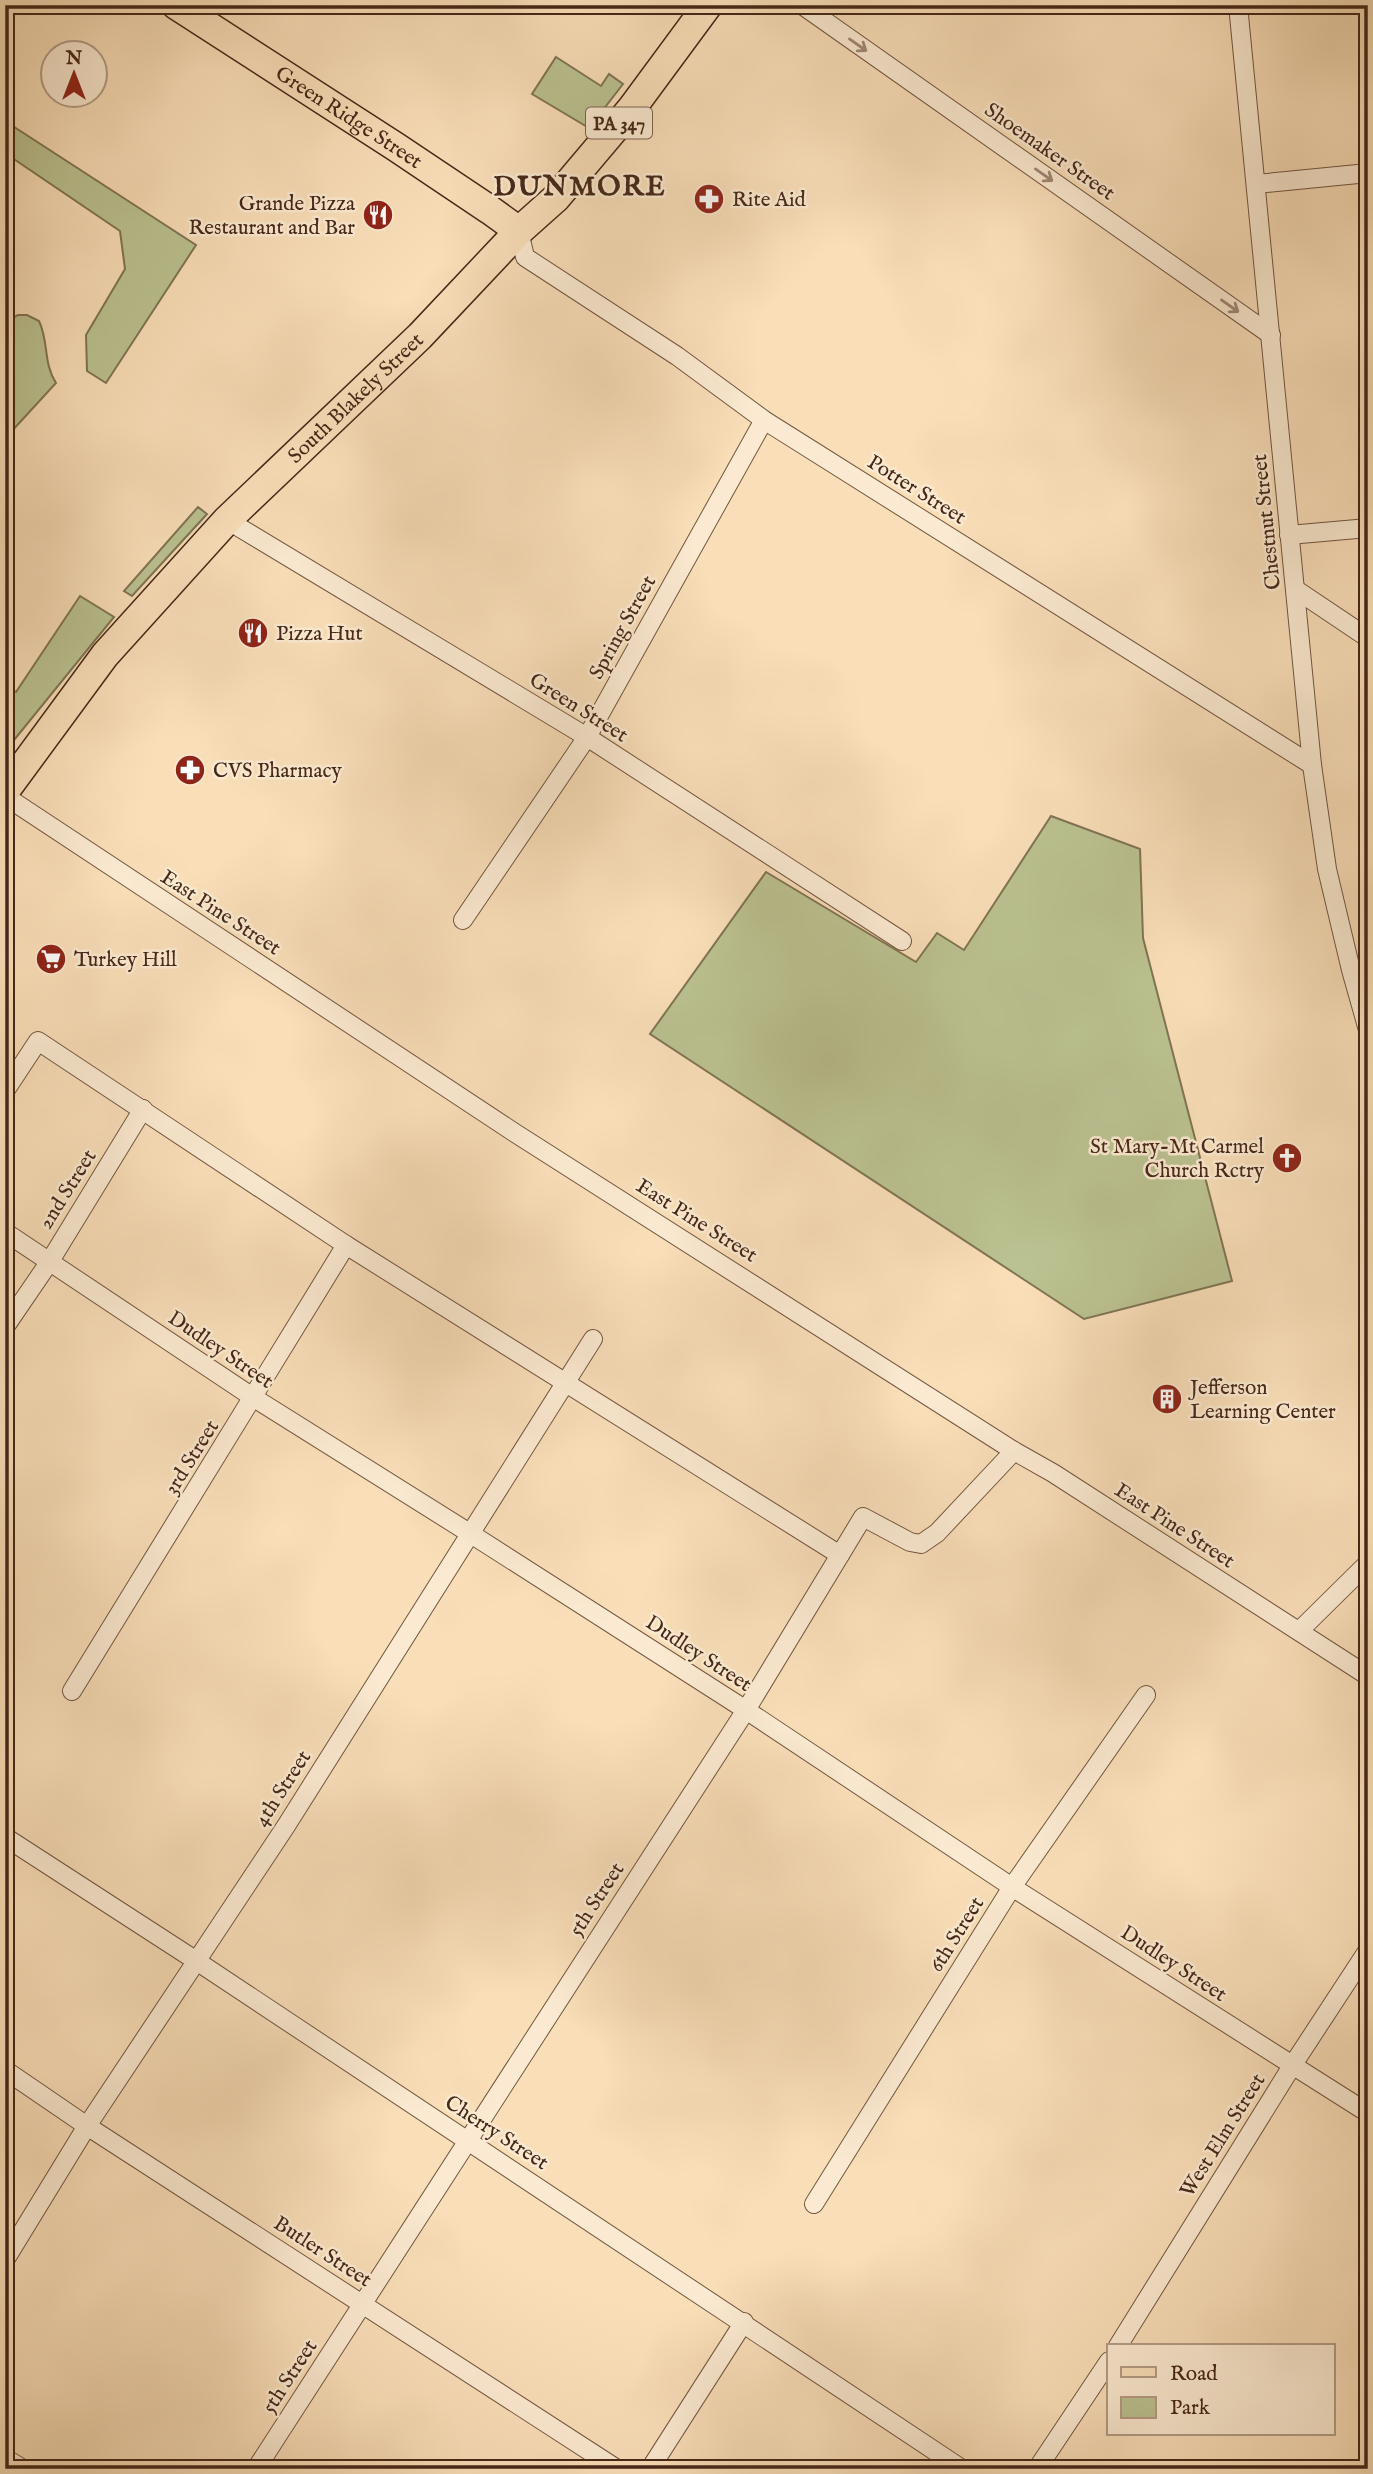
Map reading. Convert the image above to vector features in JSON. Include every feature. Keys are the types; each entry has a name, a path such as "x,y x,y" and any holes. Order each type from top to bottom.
{"main road":[{"name":"Green Ridge Street","path":"176,5 491,209 519,232"},
{"name":"South Blakely Street","path":"5,794 105,655 228,520 420,336 519,232 556,198 632,108 705,6"}],"street":[{"name":"Shoemaker Street","path":"803,5 1271,335"},
{"name":"Chestnut Street","path":"1238,5 1312,765 1327,869 1368,1030"},
{"path":"1256,184 1368,173"},
{"name":"Potter Street","path":"519,232 525,257 677,356 764,420 1312,765"},
{"name":"Spring Street","path":"463,920 587,737 764,420"},
{"name":"Green Street","path":"228,520 587,737 902,941"},
{"path":"1289,535 1368,528"},
{"path":"1295,589 1368,638"},
{"name":"East Pine Street","path":"5,794 515,1133 1368,1676"},
{"path":"5,1091 38,1041 346,1245 840,1555"},
{"name":"2nd Street","path":"5,1327 50,1261 143,1109"},
{"name":"Dudley Street","path":"5,1232 254,1398 746,1710 1012,1886 1368,2113"},
{"name":"3rd Street","path":"72,1692 346,1245"},
{"name":"4th Street","path":"5,2260 87,2126 286,1826 593,1339"},
{"name":"5th Street","path":"256,2469 746,1710 863,1517 909,1542 921,1544 930,1540 1014,1451"},
{"path":"1299,1631 1368,1563"},
{"name":"6th Street","path":"814,2204 1012,1886 1146,1695"},
{"name":"Cherry Street","path":"5,1837 744,2322 962,2469"},
{"name":"West Elm Street","path":"1119,2344 1292,2066 1368,1950"},
{"name":"Butler Street","path":"5,2070 87,2126 617,2469"},
{"path":"650,2469 744,2322"},
{"path":"1037,2469 1107,2364"},
{"path":"5,2458 23,2469"}],"green space":[{"path":"556,57 601,86 609,74 623,84 589,128 532,94"},
{"path":"5,121 196,245 106,383 87,371 86,335 125,269 120,231 5,153"},
{"path":"18,315 27,315 39,321 49,368 56,383 11,432 7,424 13,401 5,389 5,327"},
{"path":"198,507 207,514 132,596 124,591"},
{"path":"80,596 114,617 10,745 5,743 5,687 16,692"},
{"path":"1051,816 1140,849 1143,938 1232,1281 1084,1319 650,1034 766,872 916,962 937,933 964,950"}],"place":[{"name":"Rite Aid","path":"709,199"},
{"name":"Grande Pizza Restaurant and Bar","path":"378,215"},
{"name":"Pizza Hut","path":"253,633"},
{"name":"CVS Pharmacy","path":"190,770"},
{"name":"Turkey Hill","path":"51,959"},
{"name":"St Mary-Mt Carmel Church Rctry","path":"1287,1158"},
{"name":"Jefferson Learning Center","path":"1167,1399"}],"district":[{"name":"DUNMORE","path":"580,185"}]}
